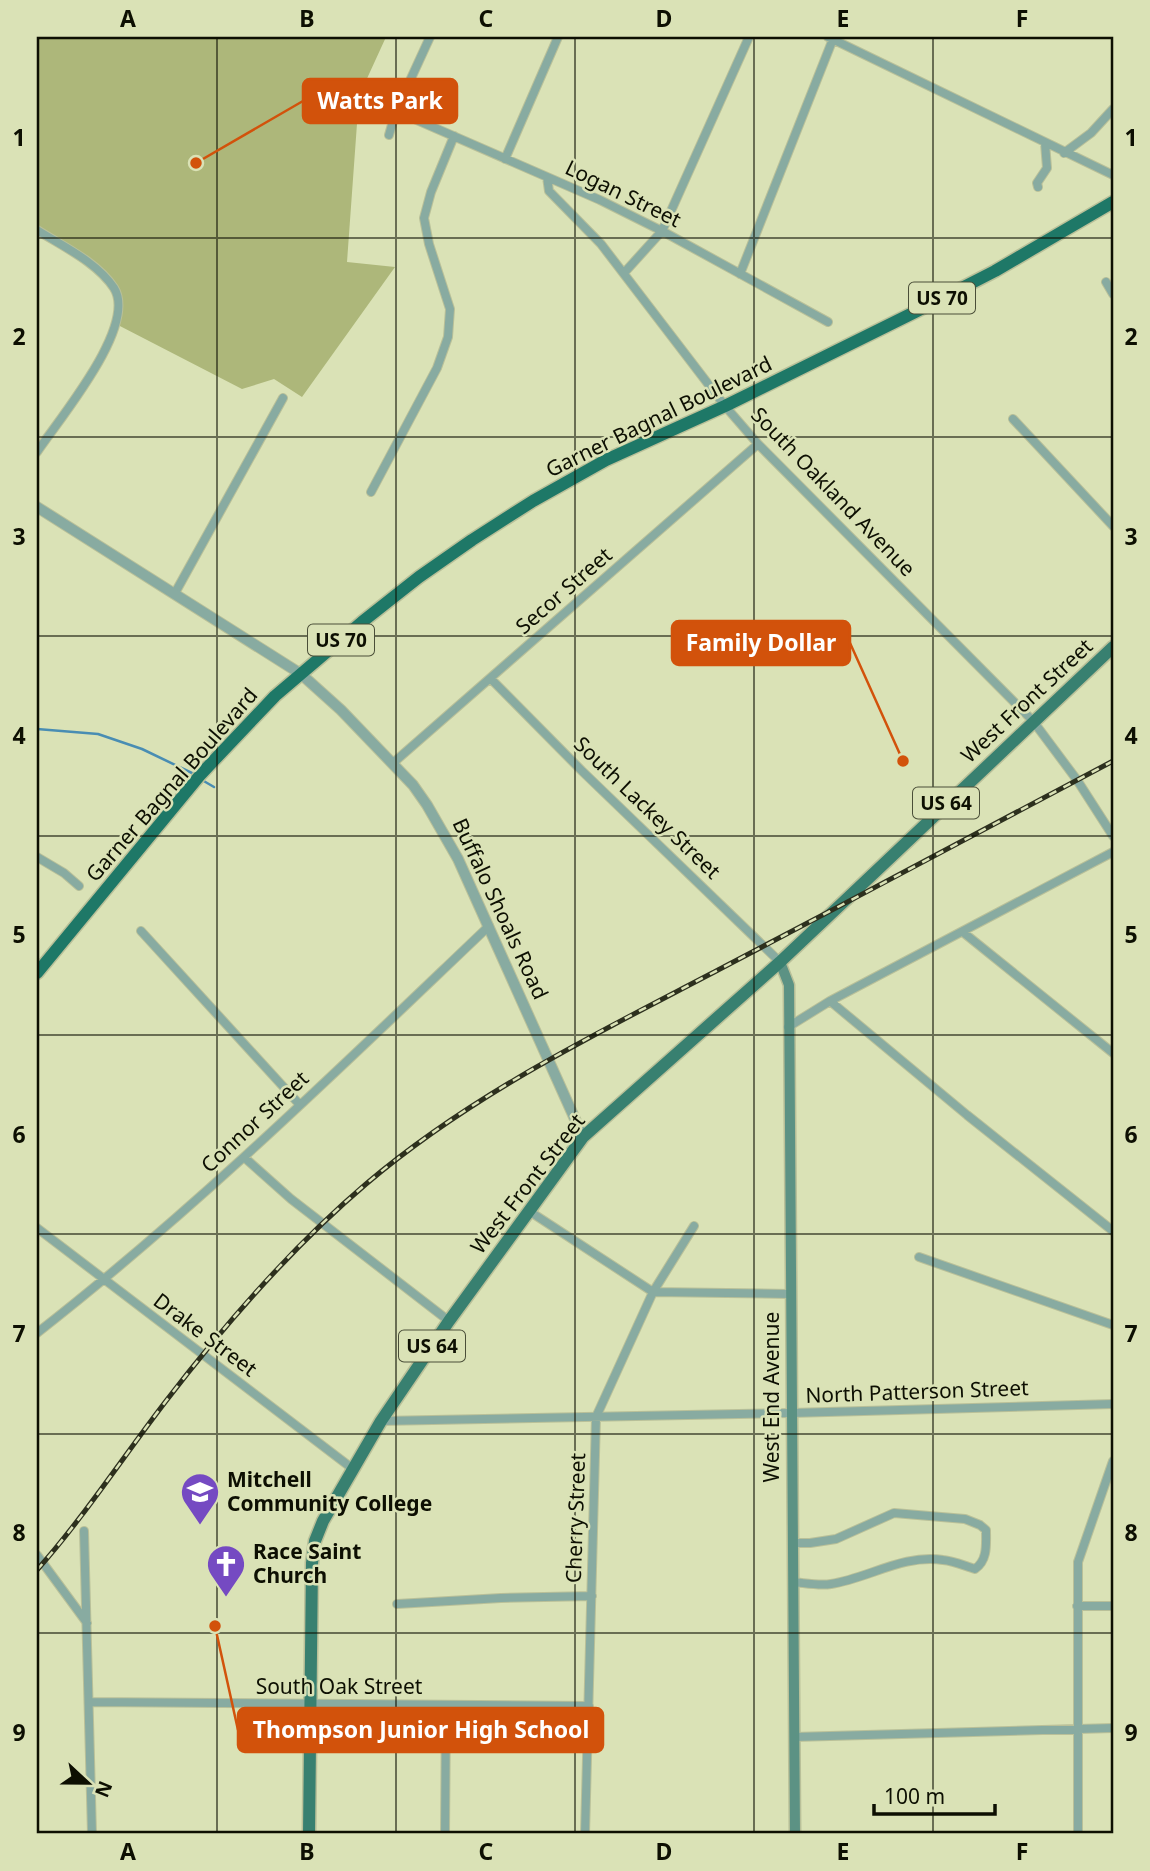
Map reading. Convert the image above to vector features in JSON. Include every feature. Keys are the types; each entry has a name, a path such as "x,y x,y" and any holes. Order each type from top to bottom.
{"highway":[{"name":"Garner Bagnal Boulevard","path":"37,973 201,774 275,696 362,622 472,540 606,460 725,406 995,271 1113,202"}],"main road":[{"name":"West Front Street","path":"309,1834 312,1563 315,1541 323,1521 381,1421 449,1321 583,1137 780,962 1113,647"},
{"name":"West End Avenue","path":"780,962 789,985 795,1834"}],"street":[{"path":"389,135 396,111 430,37"},
{"path":"505,159 558,37"},
{"path":"624,274 662,231 750,37"},
{"path":"740,274 830,38 1113,175"},
{"path":"1064,153 1091,134 1113,109"},
{"name":"Logan Street","path":"396,111 600,200 828,322"},
{"path":"371,492 438,368 448,338 450,309 429,244 424,218 431,192 454,136"},
{"path":"1038,187 1037,183 1047,168 1045,144"},
{"name":"South Oakland Avenue","path":"547,177 550,191 601,244 725,406 758,444 1033,721 1077,780 1113,836"},
{"path":"37,230 91,264 113,286 119,297 116,324 98,363 37,452"},
{"path":"1106,282 1113,294"},
{"path":"174,593 283,398"},
{"path":"1013,419 1113,526"},
{"name":"Secor Street","path":"393,763 758,444"},
{"name":"Buffalo Shoals Road","path":"37,507 301,674 393,763 427,805 443,831 489,926 583,1137"},
{"name":"South Lackey Street","path":"491,679 780,962"},
{"path":"788,1027 830,1001 964,933 1113,852"},
{"path":"37,857 64,873 79,886"},
{"name":"Connor Street","path":"37,1333 104,1280 245,1158 489,926"},
{"path":"141,931 300,1105"},
{"path":"964,933 1113,1053"},
{"path":"830,1001 1113,1231"},
{"path":"245,1158 292,1199 449,1321"},
{"path":"529,1211 653,1292 790,1294"},
{"name":"Cherry Street","path":"585,1834 596,1417 653,1292 694,1226"},
{"name":"Drake Street","path":"37,1228 353,1469"},
{"path":"919,1257 1113,1325"},
{"name":"North Patterson Street","path":"381,1421 1113,1404"},
{"path":"1079,1834 1078,1562 1113,1461"},
{"path":"792,1543 836,1539 894,1513 965,1519 986,1530 985,1558 975,1569 945,1560 926,1559 886,1567 829,1585 793,1582"},
{"path":"84,1531 92,1834"},
{"path":"37,1555 88,1624"},
{"path":"397,1604 592,1596"},
{"path":"1077,1606 1113,1606"},
{"name":"South Oak Street","path":"89,1702 589,1706"},
{"path":"445,1834 446,1705"},
{"path":"794,1738 1113,1728"}],"green space":[{"path":"37,37 386,37 359,96 347,262 395,267 302,397 274,379 242,389 116,324 119,297 104,277 37,230"}],"waterway":[{"path":"37,729 98,734 142,749 194,774"},
{"path":"202,780 214,787"}],"railway":[{"path":"37,1570 87,1508 166,1401 236,1315 286,1260 339,1208 407,1152 492,1094 581,1042 1113,761"}],"place":[{"name":"Watts Park","path":"196,163"},
{"name":"Family Dollar","path":"903,761"},
{"name":"Mitchell Community College","path":"200,1526"},
{"name":"Race Saint Church","path":"226,1598"},
{"name":"Thompson Junior High School","path":"215,1626"}]}
